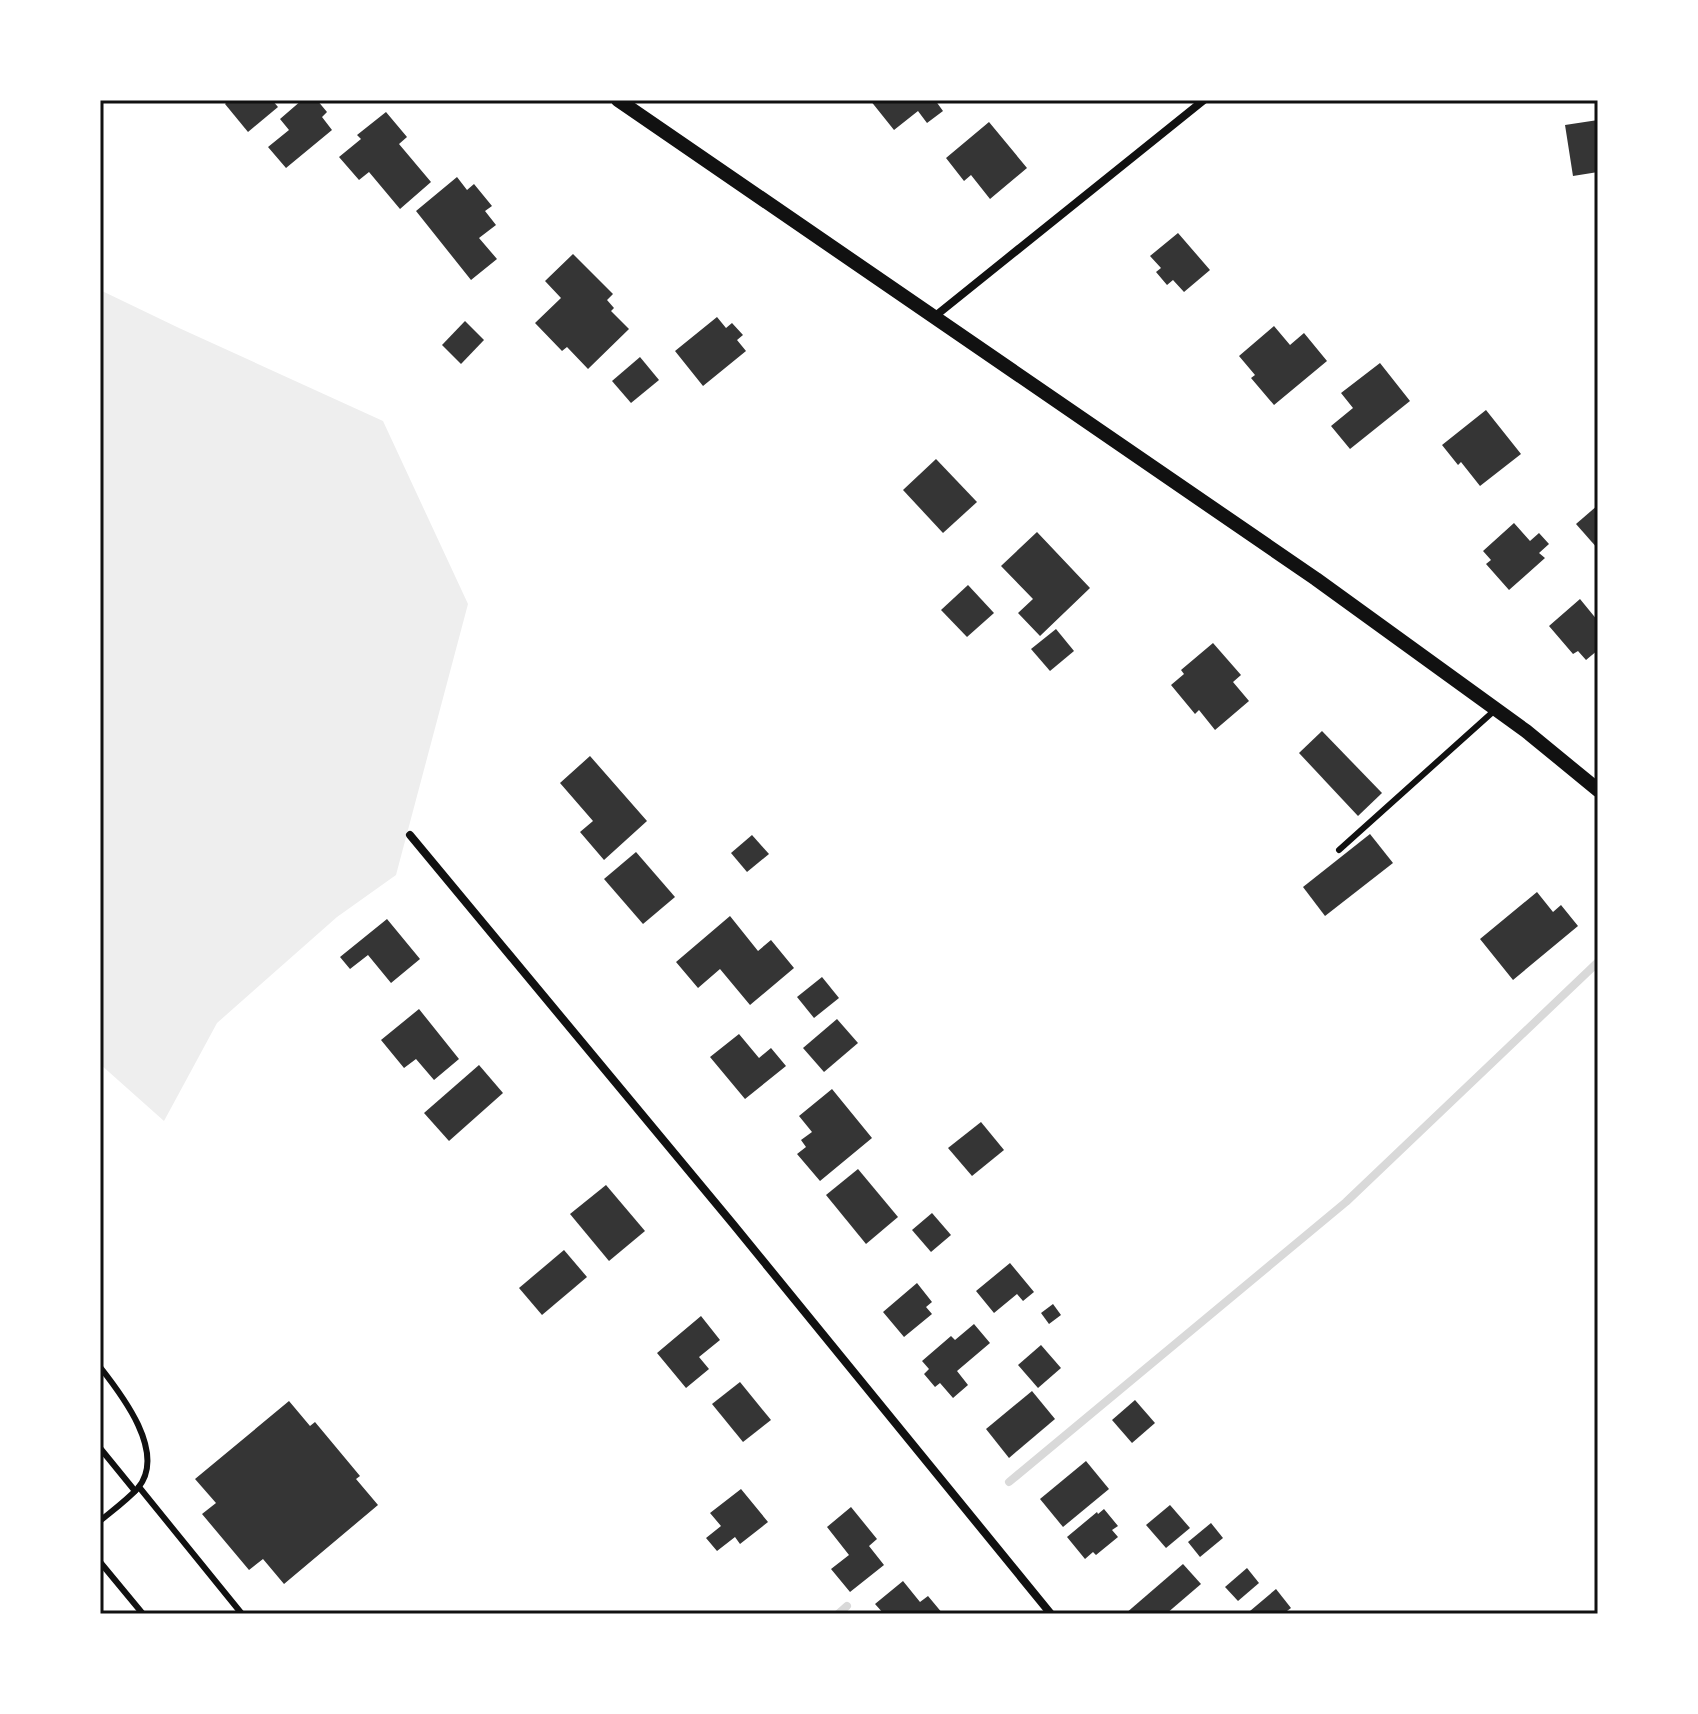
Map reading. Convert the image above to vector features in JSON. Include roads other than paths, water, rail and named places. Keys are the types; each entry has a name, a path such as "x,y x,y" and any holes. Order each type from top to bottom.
{"street":[{"path":"618,100 1316,579 1526,731 1598,790"},
{"path":"934,317 1204,100"},
{"path":"410,835 1051,1614"}],"lane":[{"path":"1339,850 1495,710"},
{"path":"100,1367 120,1393 142,1432 148,1464 137,1489 100,1521"},
{"path":"100,1448 242,1614"},
{"path":"100,1562 143,1614"}],"waterway":[{"path":"1009,1482 1346,1202 1598,962"},
{"path":"838,1614 847,1606"}]}
